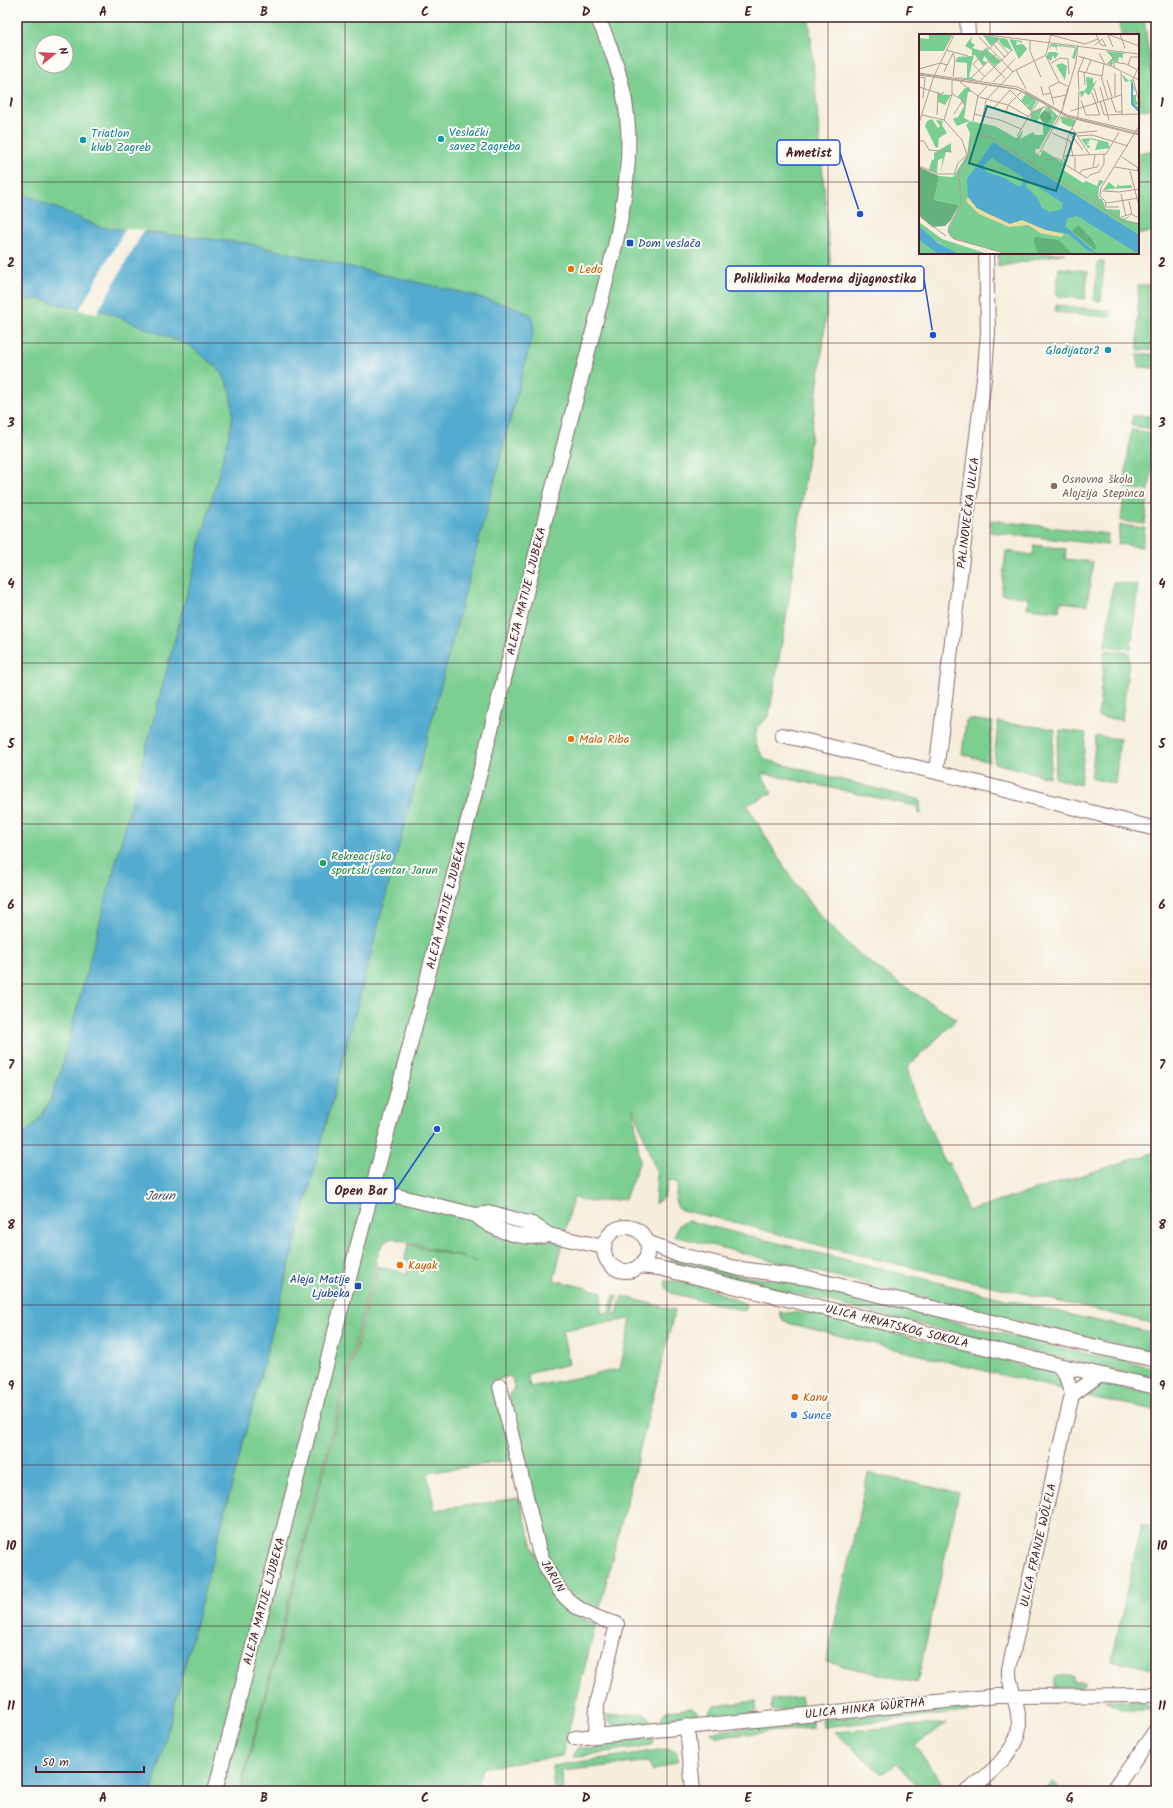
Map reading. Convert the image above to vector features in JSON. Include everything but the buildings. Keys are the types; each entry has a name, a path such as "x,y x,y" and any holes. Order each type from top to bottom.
{"street":[{"name":"ALEJA MATIJE LJUBEKA","path":"215,1791 372,1190 615,246 625,200 628,170 627,108 618,66 597,17"},
{"path":"967,17 968,34"},
{"name":"PALINOVEČKA ULICA","path":"936,772 985,370 988,332 986,254"},
{"path":"782,735 936,772 1156,829"},
{"path":"372,1190 476,1215 492,1213 526,1222 541,1228 549,1234 604,1247"},
{"path":"620,1228 633,1228 639,1231 646,1242 647,1255 639,1266 627,1270 615,1268 606,1259 604,1247 609,1235 620,1228"},
{"name":"ULICA HRVATSKOG SOKOLA","path":"646,1242 676,1254 741,1269 808,1278 1072,1342 1156,1360"},
{"name":"ULICA HRVATSKOG SOKOLA","path":"639,1266 659,1268 1099,1375 1156,1387"},
{"name":"ULICA FRANJE WÖLFLA","path":"967,1791 1008,1754 1018,1732 1019,1723 1009,1669 1072,1396 1066,1376 1058,1365"},
{"path":"1072,1396 1099,1375"},
{"name":"JARUN","path":"500,1386 539,1551 547,1570 558,1589 571,1604 595,1618 616,1624 597,1705 596,1736"},
{"name":"ULICA HINKA WÜRTHA","path":"575,1738 1013,1695 1156,1695"},
{"path":"687,1726 693,1791"},
{"path":"1113,1791 1156,1730"}],"green space":[{"name":"Rekreacijsko sportski centar Jarun","path":"17,17 809,17 831,267 822,353 787,613 769,716 757,727 756,741 760,752 766,760 920,800 921,814 918,813 915,806 761,773 772,793 747,805 792,878 804,895 832,928 859,954 872,964 900,984 957,1019 907,1068 916,1096 945,1163 949,1163 968,1211 1156,1152 1156,1324 837,1250 734,1222 681,1210 678,1209 675,1199 678,1183 669,1180 664,1197 655,1204 657,1174 633,1107 640,1161 625,1199 591,1202 573,1198 554,1280 602,1292 601,1312 608,1314 614,1295 617,1296 613,1314 617,1314 622,1296 675,1310 598,1615 576,1601 568,1592 554,1572 543,1550 539,1538 511,1409 509,1395 514,1388 512,1378 509,1376 494,1381 512,1460 427,1473 435,1510 519,1498 533,1545 554,1592 576,1615 596,1624 562,1756 482,1768 476,1791 241,1791 377,1266 407,1274 410,1262 405,1259 408,1244 477,1261 393,1238 386,1241 379,1250 240,1791 17,1791","holes":["631,1320 620,1369 530,1387 527,1374 569,1364 562,1330"]},
{"path":"1144,18 1156,108 1139,110 1139,34 1121,34 1119,21"},
{"path":"1156,150 1156,230 1139,235 1139,153"},
{"path":"998,254 1060,254 998,267"},
{"path":"1098,262 1104,262 1101,301 1094,300"},
{"path":"1059,268 1088,271 1085,299 1056,296"},
{"path":"1138,285 1156,285 1156,350 1138,350"},
{"path":"1056,305 1111,311 1110,317 1055,312"},
{"path":"1137,354 1156,354 1156,368 1139,367"},
{"path":"1133,416 1156,416 1156,429 1131,426"},
{"path":"1131,430 1156,433 1149,491 1124,488"},
{"path":"1124,493 1148,496 1145,524 1121,521"},
{"path":"991,520 1108,534 1107,545 990,532"},
{"path":"1120,525 1145,528 1142,547 1118,544"},
{"path":"1034,545 1066,549 1065,559 1093,562 1087,605 1060,602 1059,611 1027,608 1028,598 1001,594 1006,551 1033,555"},
{"path":"1113,582 1138,585 1131,649 1105,646"},
{"path":"1105,650 1130,653 1122,720 1098,717"},
{"path":"968,719 993,722 989,762 962,754 966,721"},
{"path":"998,722 1055,729 1049,777 994,763"},
{"path":"1060,730 1086,733 1080,785 1054,778"},
{"path":"1096,736 1120,739 1115,784 1091,778"},
{"path":"688,1221 1038,1307 1156,1333 1156,1353 959,1307 674,1236 679,1225"},
{"path":"671,1258 747,1277 793,1282 1061,1348 1156,1368 1156,1379 1082,1364 670,1263"},
{"path":"665,1281 676,1281 697,1285 717,1292 746,1304 745,1311 671,1293 666,1288"},
{"path":"779,1312 816,1314 1050,1372 1059,1378 1064,1390 791,1324 783,1320"},
{"path":"1106,1385 1156,1394 1156,1410 1084,1396 1095,1387"},
{"path":"868,1473 959,1493 917,1683 826,1662"},
{"path":"1141,1524 1156,1528 1156,1670 1112,1660"},
{"path":"1059,1676 1073,1676 1073,1682 1084,1682 1080,1688 1055,1688 1055,1678"},
{"path":"801,1697 803,1706 801,1708 772,1711 771,1700"},
{"path":"755,1701 757,1711 754,1713 709,1717 710,1710 715,1706"},
{"path":"1104,1701 1143,1702 1151,1707 1148,1709 1121,1709"},
{"path":"982,1704 981,1709 977,1711 823,1727 822,1720"},
{"path":"691,1708 697,1711 699,1719 661,1722 661,1717 666,1711"},
{"path":"643,1713 649,1717 652,1723 626,1727 614,1725 606,1716"},
{"path":"812,1720 812,1728 717,1737 710,1732"},
{"path":"947,1723 915,1745 947,1791 920,1791 897,1763 882,1774 835,1732"},
{"path":"653,1737 654,1743 652,1745 573,1757 579,1747 588,1749"},
{"path":"665,1749 675,1751 679,1760 653,1771 649,1763 643,1762 562,1771 563,1791 554,1791 552,1766"},
{"path":"989,1781 998,1791 975,1791"},
{"path":"1053,1781 1062,1791 1042,1791"}],"water":[{"name":"Jarun","path":"17,191 100,227 245,243 464,293 517,308 531,315 534,329 152,1791 17,1791 17,1136 26,1131 40,1118 53,1092 60,1073 230,431 233,414 230,391 224,376 213,364 190,346 106,312 64,306 39,299 17,299"}],"pier":[{"path":"126,228 144,230 97,313 79,310"}],"place":[{"name":"Veslački savez Zagreba","path":"441,139"},
{"name":"Triatlon klub Zagreb","path":"83,140"},
{"name":"Ametist","path":"860,214"},
{"name":"Dom veslača","path":"630,243"},
{"name":"Ledo","path":"571,269"},
{"name":"Poliklinika Moderna dijagnostika","path":"933,335"},
{"name":"Gladijator2","path":"1108,350"},
{"name":"Osnovna škola Alojzija Stepinca","path":"1054,486"},
{"name":"Mala Riba","path":"571,739"},
{"name":"Rekreacijsko sportski centar Jarun","path":"323,863"},
{"name":"Open Bar","path":"437,1129"},
{"name":"Kayak","path":"400,1265"},
{"name":"Aleja Matije Ljubeka","path":"358,1286"},
{"name":"Kanu","path":"795,1397"},
{"name":"Sunce","path":"794,1415"}]}
